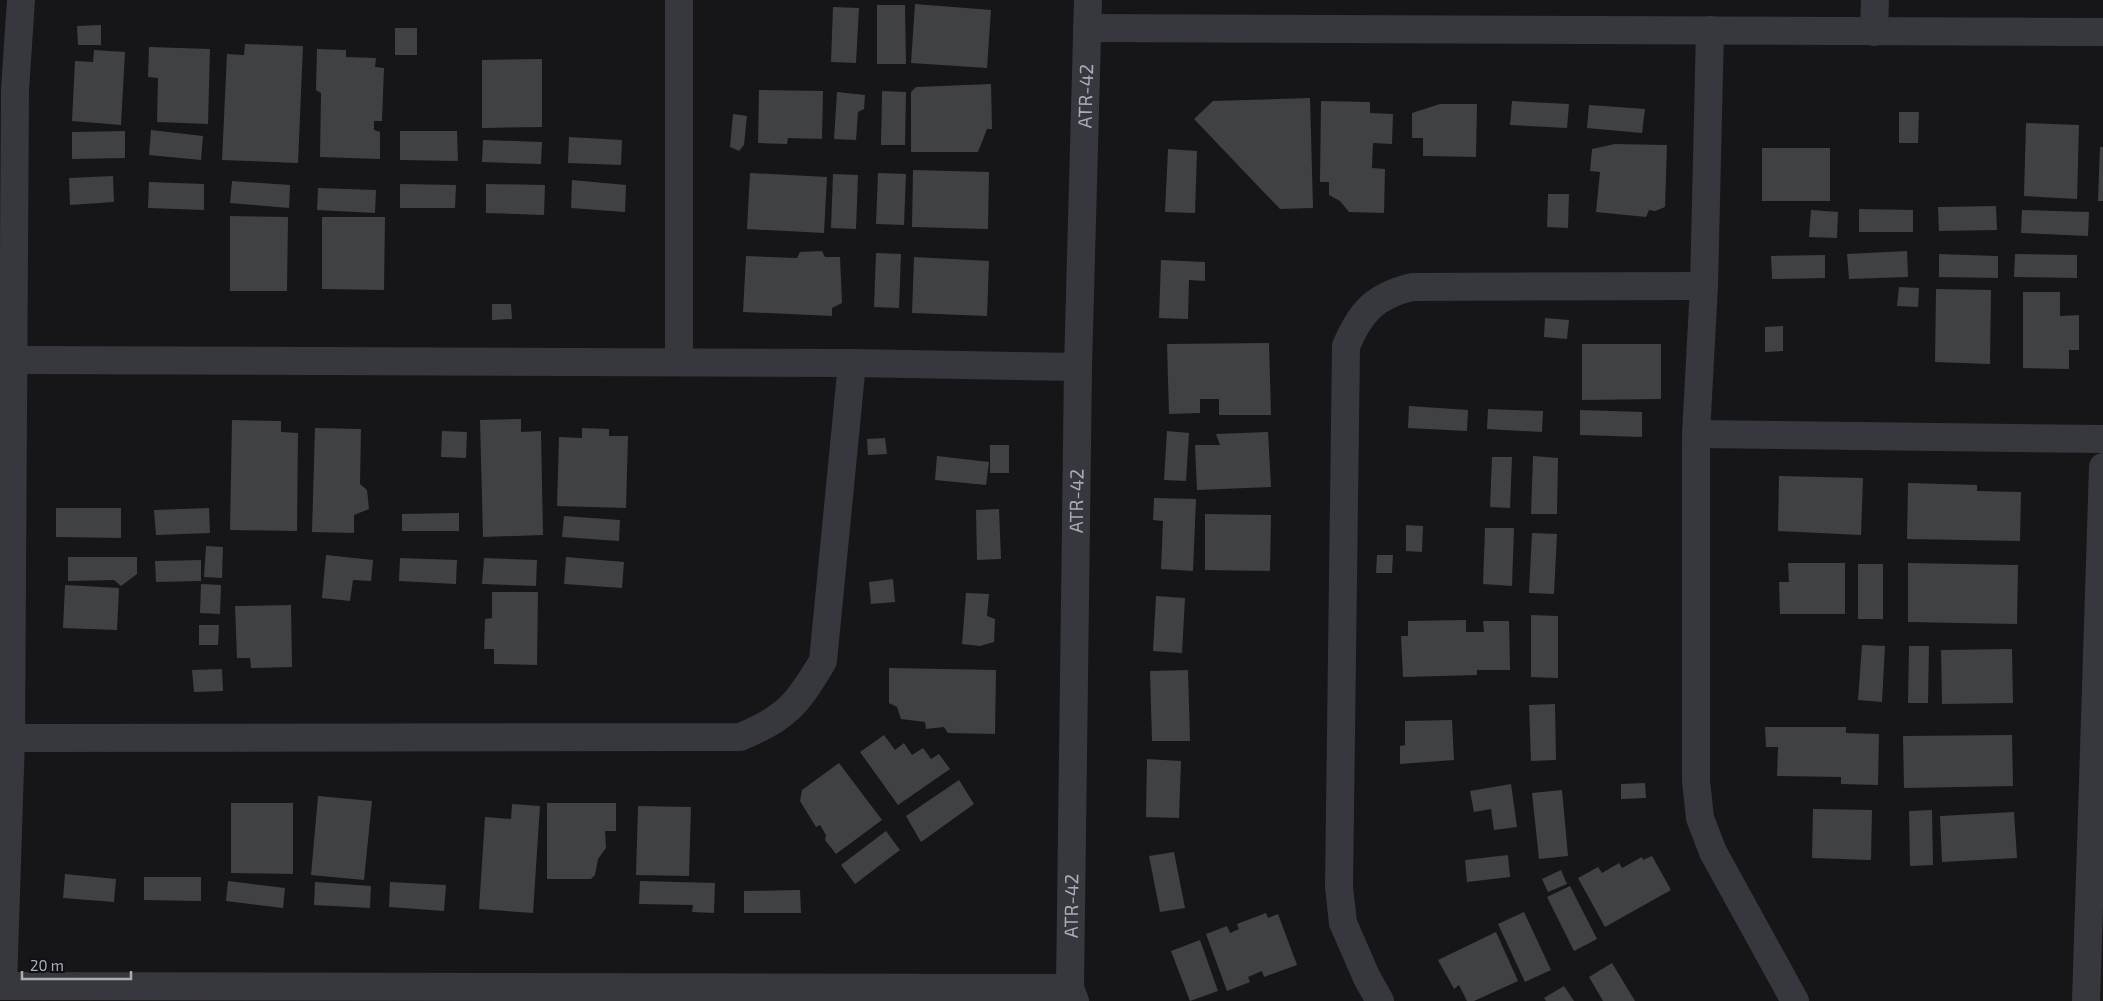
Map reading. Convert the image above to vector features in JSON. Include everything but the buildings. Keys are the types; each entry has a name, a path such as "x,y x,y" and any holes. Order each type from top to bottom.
{"street":[{"path":"21,0 15,90 11,738 2,986 1073,995"},
{"path":"679,0 679,362"},
{"name":"ATR-42","path":"1073,995 1078,368 1088,0"},
{"path":"1874,32 1875,0"},
{"path":"1087,28 2103,32"},
{"path":"1710,30 1704,286 1696,434 1696,782 1700,818 1712,852 1795,1001"},
{"path":"1380,1001 1367,978 1343,924 1339,887 1346,346 1349,338 1356,324 1369,308 1390,292 1412,287 1704,286"},
{"path":"12,360 852,363 1078,368"},
{"path":"11,738 740,737 765,727 787,712 807,687 823,660 852,363"},
{"path":"1696,434 2103,439"},
{"path":"2086,1001 2103,466"}]}
